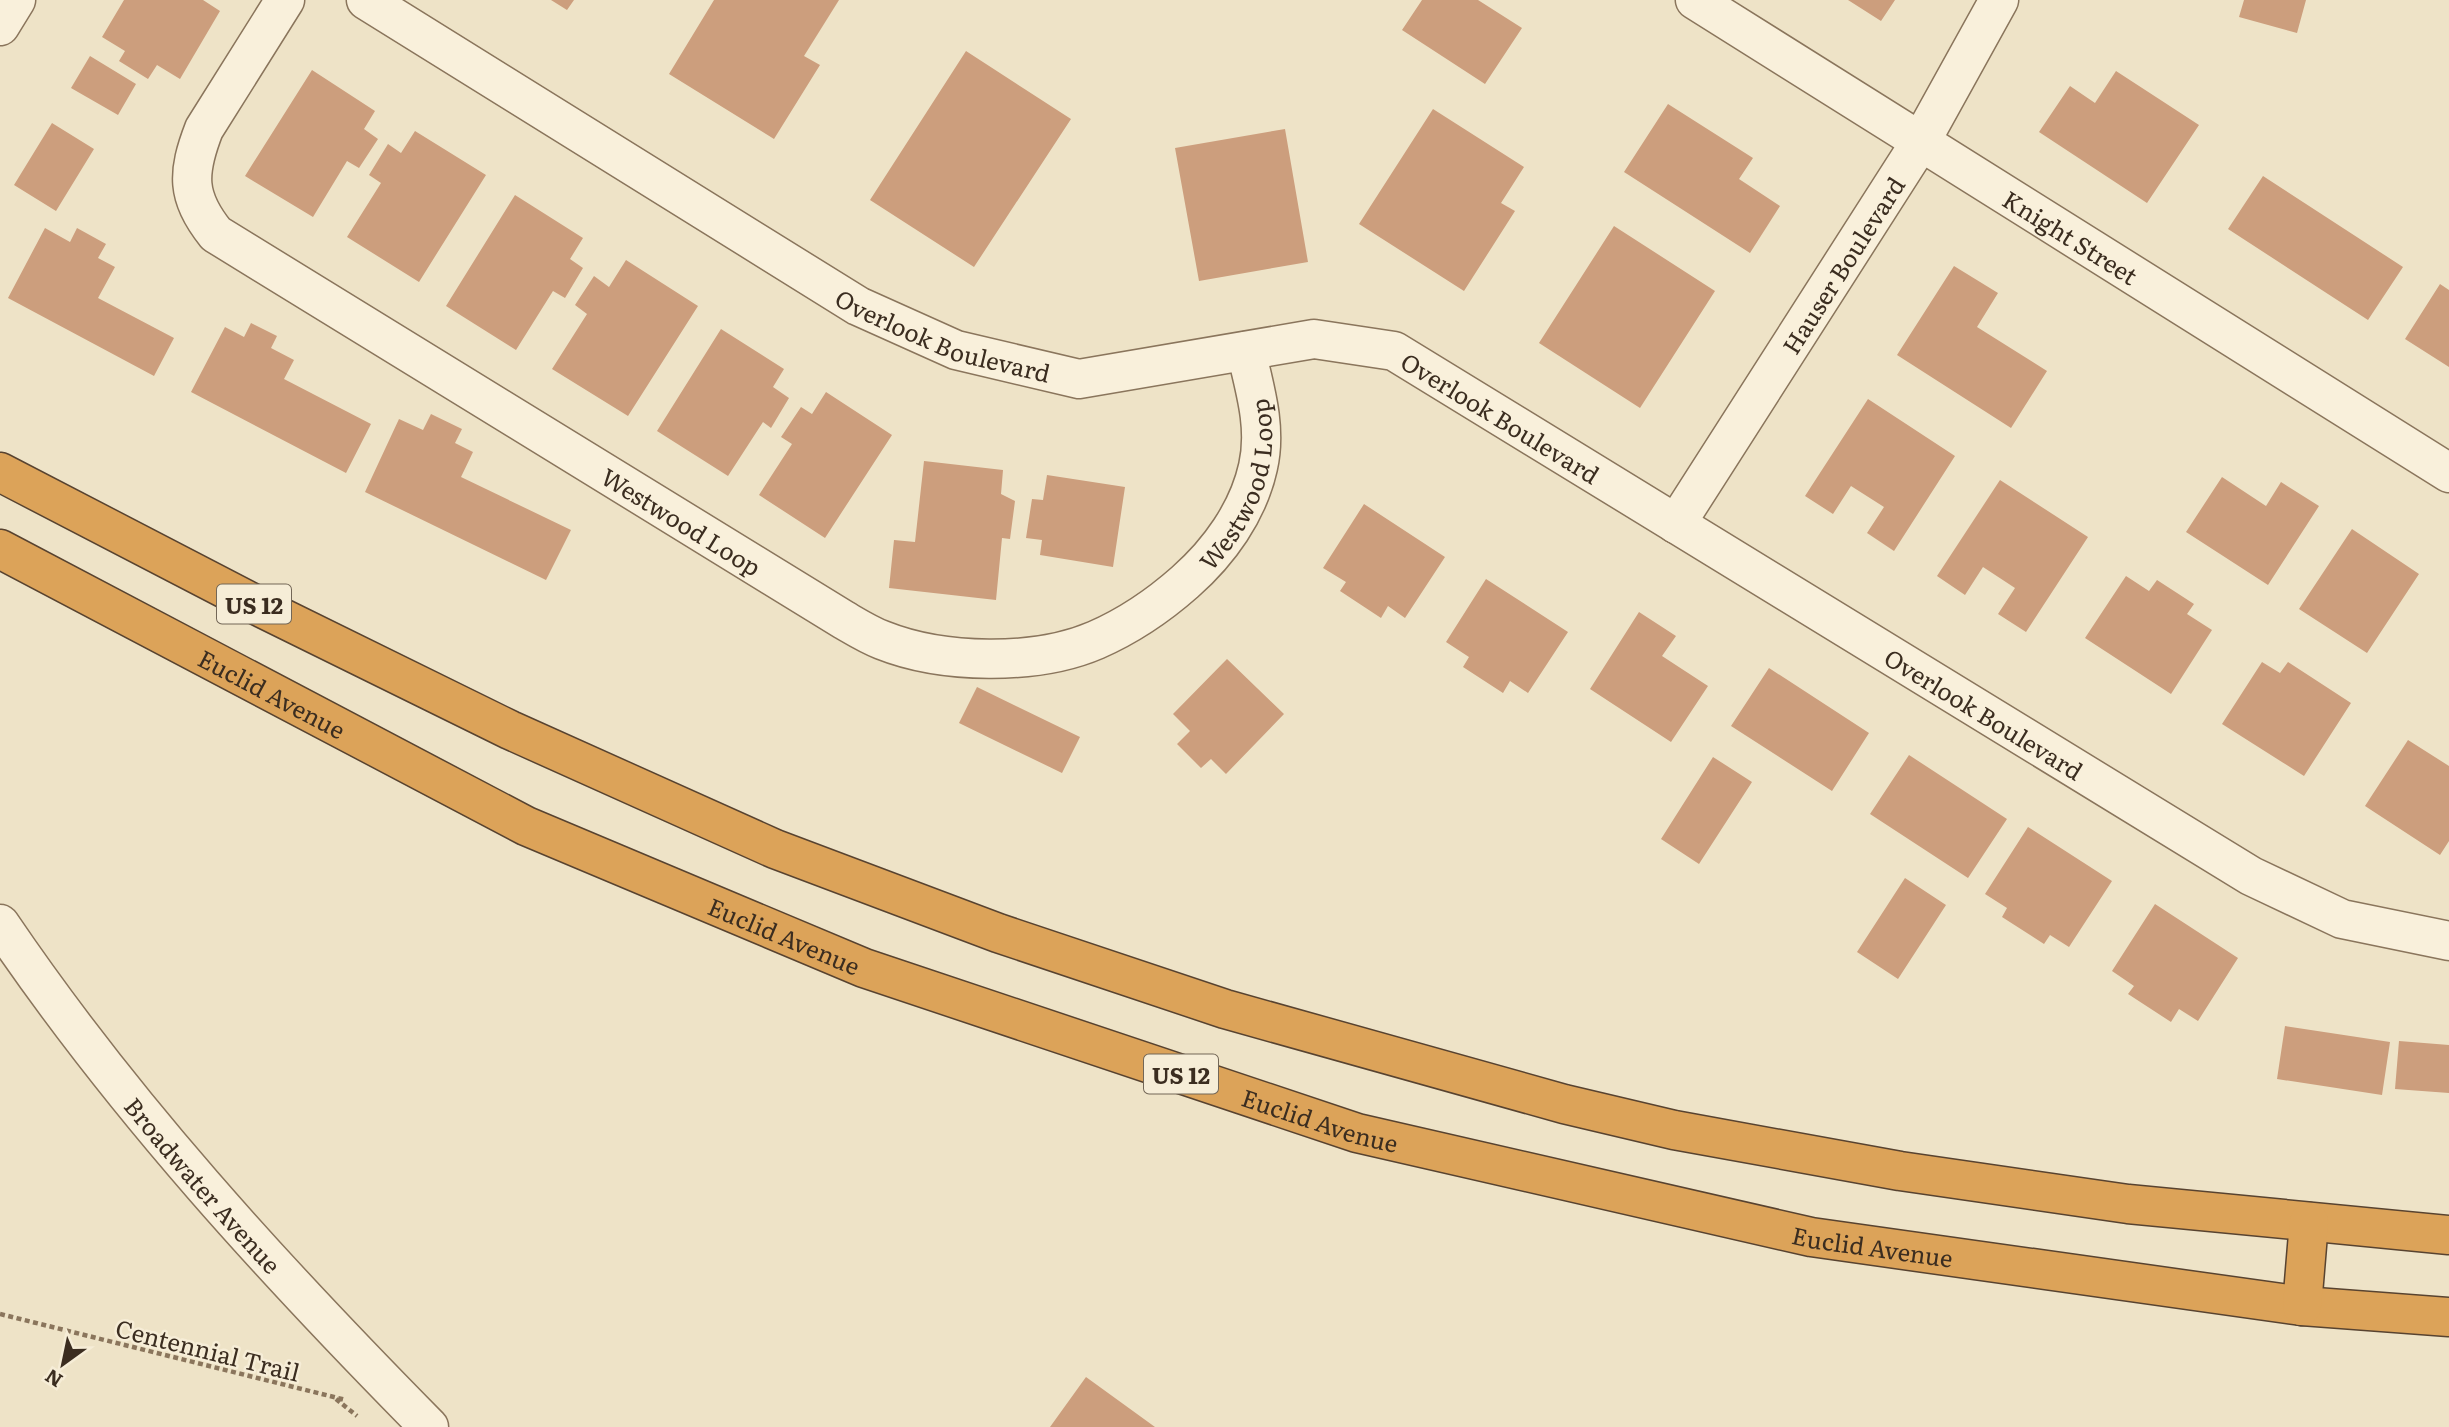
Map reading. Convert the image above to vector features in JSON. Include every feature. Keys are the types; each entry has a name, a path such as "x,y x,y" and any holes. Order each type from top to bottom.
{"highway":[{"name":"US 12","path":"0,472 264,609 510,730 775,849 998,933 1225,1009 1551,1100 1674,1130 1900,1171 2102,1200 2449,1235"},
{"name":"Euclid Avenue","path":"0,549 526,826 864,968 1357,1133 1811,1237 2302,1306 2449,1317"},
{"path":"2302,1306 2309,1222"}],"street":[{"path":"0,26 16,0"},
{"name":"Westwood Loop","path":"285,0 204,129 196,150 192,175 193,196 201,215 216,234 844,621 881,640 912,649 961,657 987,660 1023,657 1095,641 1134,620 1173,593 1205,564 1223,540 1239,516 1259,466 1260,408 1246,351"},
{"name":"Overlook Boulevard","path":"366,0 859,306 956,350 1079,379 1314,339 1394,351 2251,876 2342,919 2449,940"},
{"name":"Knight Street","path":"1695,0 2449,473"},
{"name":"Hauser Boulevard","path":"1676,524 1921,141 1999,0"},
{"name":"Broadwater Avenue","path":"0,924 45,990 163,1142 334,1331 429,1427"}],"path":[{"name":"Centennial Trail","path":"0,1314 348,1400"}],"building":[{"path":"124,0 203,0 220,11 180,79 157,65 148,79 119,61 125,51 102,37"},
{"path":"551,0 574,0 567,10"},
{"path":"714,0 839,0 804,56 820,65 774,139 669,74"},
{"path":"1422,0 1478,0 1522,28 1485,84 1402,30"},
{"path":"1848,0 1895,0 1881,21"},
{"path":"2244,0 2306,0 2297,33 2239,17"},
{"path":"966,51 1071,119 974,267 870,200"},
{"path":"90,56 136,84 118,115 71,88"},
{"path":"312,70 375,111 364,129 378,139 359,168 347,161 313,217 245,176"},
{"path":"2116,71 2199,125 2147,203 2039,132 2070,86 2095,103"},
{"path":"1668,104 1753,158 1739,179 1780,206 1750,253 1624,172"},
{"path":"1433,109 1524,167 1501,203 1515,211 1464,291 1359,224"},
{"path":"52,123 94,149 56,211 14,185"},
{"path":"1285,129 1308,262 1199,281 1175,148"},
{"path":"415,131 486,175 419,282 347,237 381,183 369,175 388,144 401,153"},
{"path":"2263,176 2403,267 2368,320 2228,229"},
{"path":"515,195 583,238 570,259 583,268 565,298 553,291 516,350 446,306"},
{"path":"1614,226 1715,291 1640,408 1539,343"},
{"path":"45,228 70,242 77,228 106,244 98,258 115,267 98,298 174,338 154,376 8,298"},
{"path":"626,260 698,306 628,416 552,369 587,314 575,305 594,276 609,287"},
{"path":"1954,266 1998,293 1977,327 2047,371 2011,428 1897,355"},
{"path":"2440,284 2449,290 2449,367 2405,339"},
{"path":"251,323 277,336 271,348 294,360 284,379 371,424 346,473 191,392 225,327 244,337"},
{"path":"721,329 784,369 773,387 789,398 771,428 763,422 728,476 657,431"},
{"path":"826,392 892,435 825,538 759,495 792,444 781,437 801,407 812,414"},
{"path":"1868,399 1955,456 1894,551 1867,533 1884,507 1851,486 1833,514 1805,496"},
{"path":"431,414 462,429 455,443 473,452 461,477 571,530 546,580 365,492 399,419 423,430"},
{"path":"924,461 1003,470 1001,494 1015,501 1010,539 1002,538 996,600 889,588 894,540 915,542"},
{"path":"1047,475 1125,487 1113,567 1040,555 1042,540 1026,538 1032,499 1043,500"},
{"path":"2222,477 2266,506 2281,482 2319,506 2268,585 2186,532"},
{"path":"2000,480 2088,537 2026,632 1998,614 2015,588 1983,567 1965,595 1937,576"},
{"path":"1364,504 1445,557 1405,618 1388,606 1381,618 1340,591 1346,582 1323,568"},
{"path":"2352,529 2419,574 2367,653 2299,609"},
{"path":"2126,576 2149,591 2157,580 2194,604 2187,614 2212,630 2171,694 2085,638"},
{"path":"1486,579 1568,632 1528,693 1510,681 1503,693 1463,667 1469,657 1446,642"},
{"path":"1639,612 1676,636 1662,656 1708,686 1671,742 1590,689"},
{"path":"1227,659 1284,714 1226,774 1211,759 1201,768 1177,744 1190,731 1173,714"},
{"path":"2262,662 2280,673 2288,662 2351,703 2304,776 2222,724"},
{"path":"1769,668 1869,733 1832,791 1731,726"},
{"path":"977,687 1080,737 1062,773 959,723"},
{"path":"2408,740 2449,766 2449,841 2440,855 2365,806"},
{"path":"1909,755 2007,819 1968,878 1870,814"},
{"path":"1713,757 1752,782 1699,864 1661,839"},
{"path":"2028,827 2112,881 2069,947 2050,935 2044,944 2002,917 2007,908 1985,894"},
{"path":"1905,878 1946,905 1898,979 1857,952"},
{"path":"2155,904 2238,958 2198,1021 2179,1009 2171,1022 2128,994 2134,986 2112,971"},
{"path":"2285,1026 2390,1042 2382,1095 2277,1079"},
{"path":"2399,1041 2449,1045 2449,1093 2395,1089"},
{"path":"1086,1377 1155,1427 1050,1427"}]}
